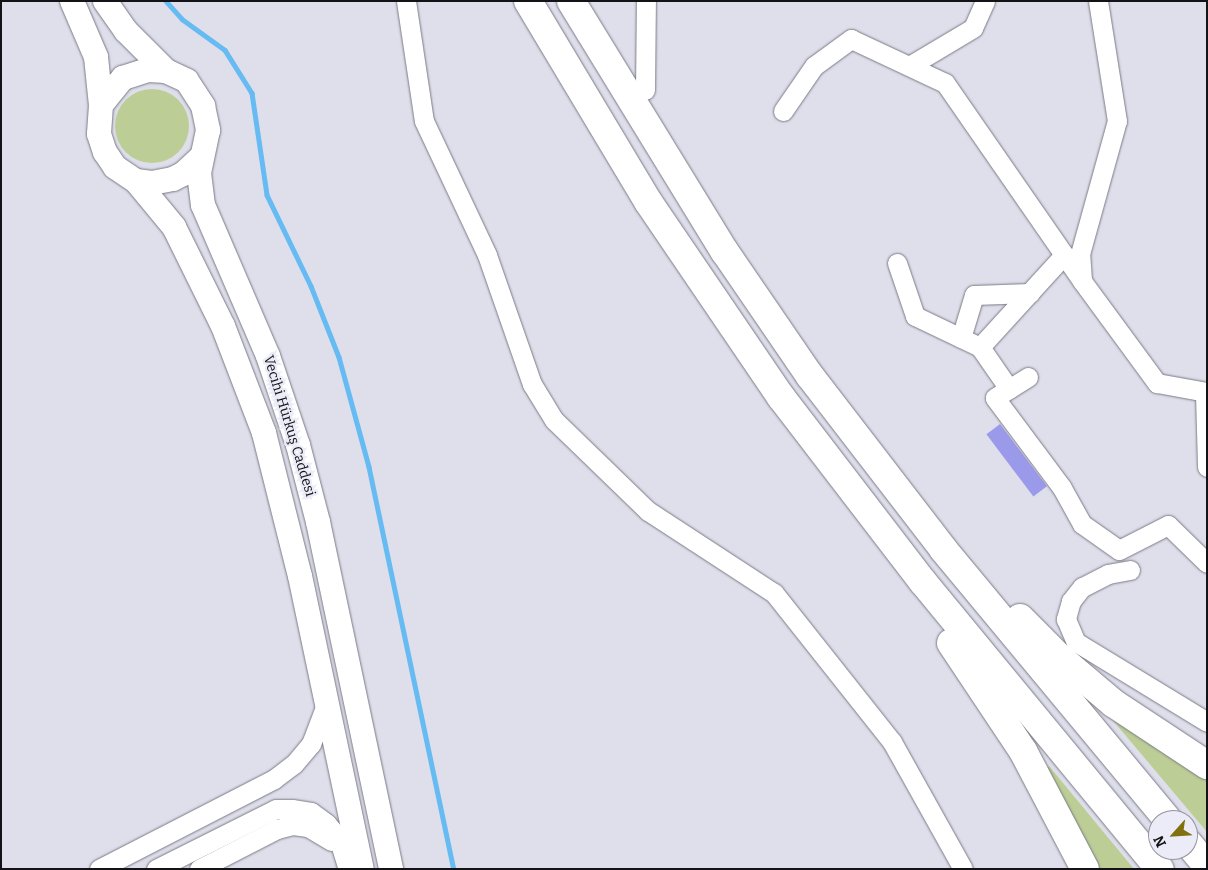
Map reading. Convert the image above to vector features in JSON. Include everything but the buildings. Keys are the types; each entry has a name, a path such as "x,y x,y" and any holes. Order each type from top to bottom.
{"highway":[{"path":"513,1 582,95"},
{"path":"528,1 582,95 731,326 877,525 1160,869"},
{"path":"571,1 725,252 810,376 876,464 1160,810"},
{"path":"592,1 810,376"},
{"path":"731,326 770,397 828,484 994,704 1038,777 1085,869"},
{"path":"876,464 942,527 999,595 1060,658 1113,703 1207,765"},
{"path":"1198,855 1207,866"}],"main road":[{"name":"Vecihi Hürkuş Caddesi","path":"72,1 96,56 101,105 99,134 105,152 115,167 136,181 174,227 199,274 247,382 278,479 328,700 362,869"},
{"name":"Vecihi Hürkuş Caddesi","path":"105,1 126,32 166,71 187,81 203,106 208,130 201,156 199,186 206,218 268,356 307,479 391,869"},
{"path":"101,105 123,78 148,70 166,71"},
{"path":"136,181 152,183 173,179 183,174 201,156"}],"street":[{"path":"406,1 424,121 487,255 532,384 554,420 648,511 774,593 892,742 963,869"},
{"path":"645,90 646,1"},
{"path":"911,65 973,28 985,1"},
{"path":"1082,281 1080,254 1117,121 1107,72 1098,1"},
{"path":"783,111 814,66 851,38 911,65 945,83 1082,281 1157,383 1206,393 1207,467"},
{"path":"980,347 1064,255"},
{"path":"897,263 915,316 980,347 1009,389"},
{"path":"961,338 974,295 1030,293"},
{"path":"1028,376 995,398 1062,488 1082,524 1119,550 1168,525 1207,563"},
{"path":"1130,570 1108,574 1082,587 1071,601 1066,619 1076,642 1207,722"},
{"path":"105,868 274,780 294,764 311,744 328,700"},
{"path":"217,808 230,832"},
{"path":"156,869 276,809 292,808 310,812 326,823 338,837 348,869"},
{"path":"199,869 277,829 293,825 319,832 343,848"}],"green space":[{"path":"152,89 173,95 183,105 189,126 183,147 173,157 152,163 131,157 121,147 115,126 121,105 131,95"},
{"path":"1110,717 1207,775 1207,832 1198,821 1198,810 1188,810"},
{"path":"1049,766 1134,869 1095,869 1044,770"}],"waterway":[{"path":"166,1 182,19 225,50 252,93 267,195 311,286 339,357 369,467 454,869"}]}
